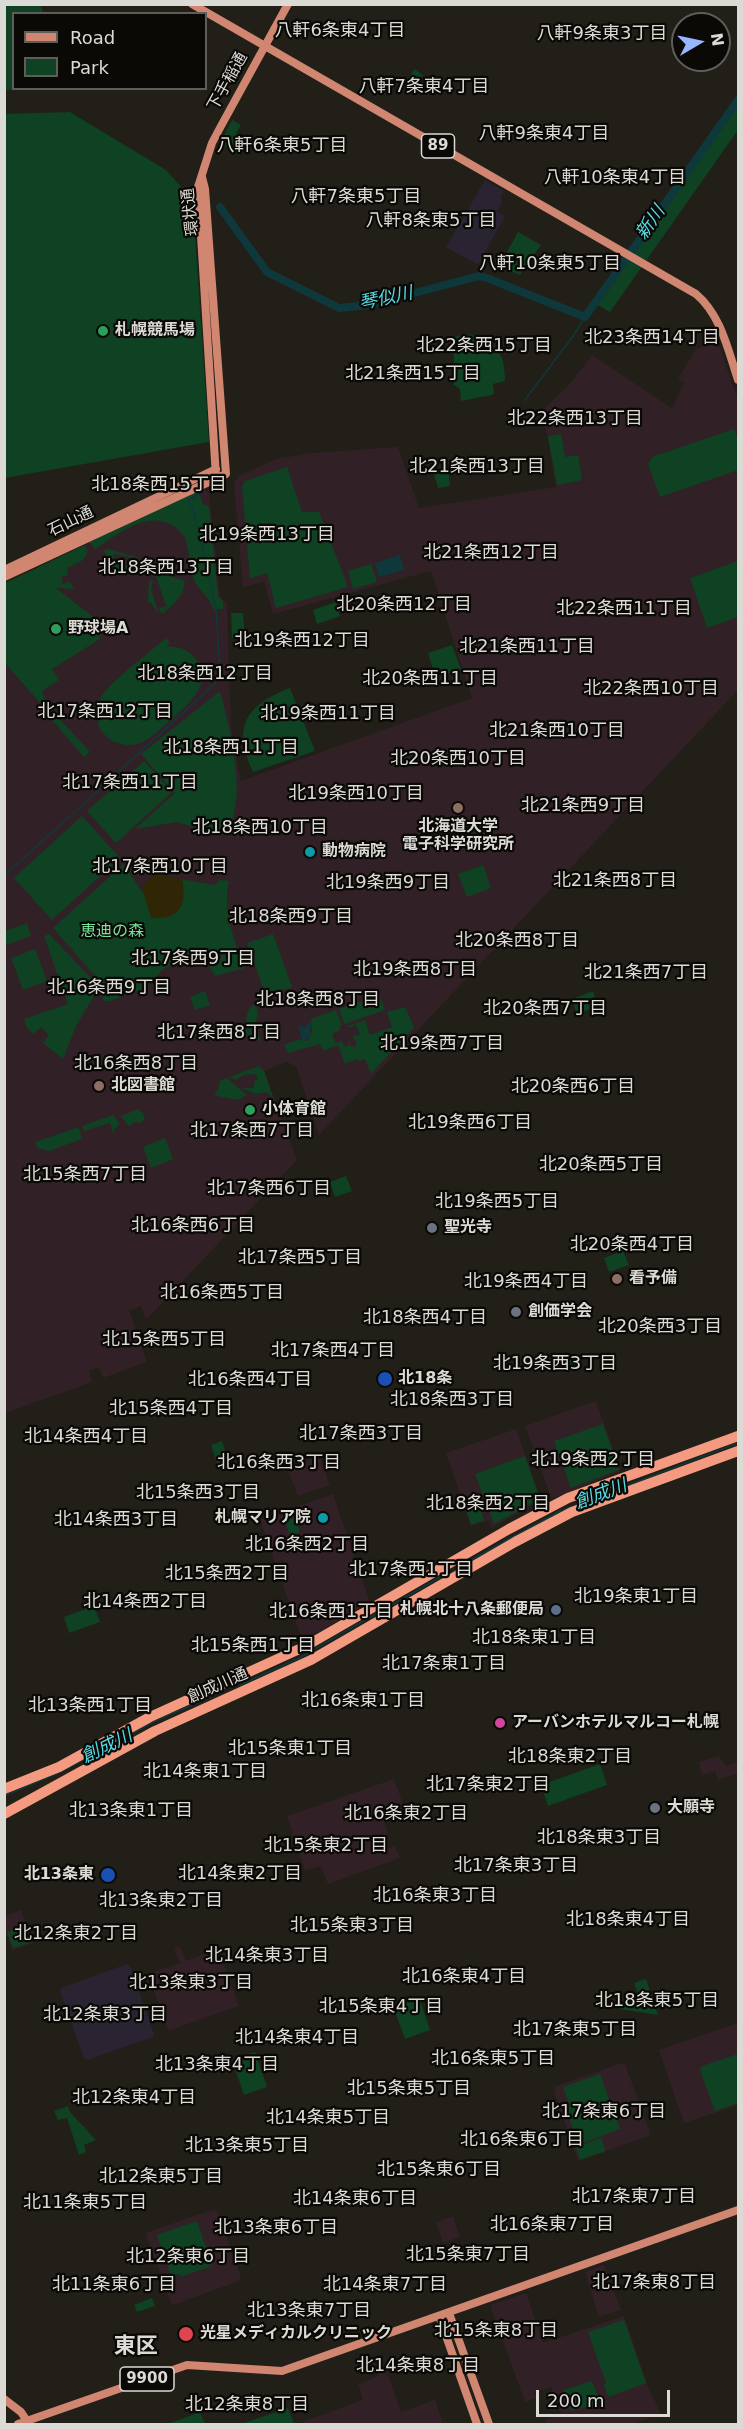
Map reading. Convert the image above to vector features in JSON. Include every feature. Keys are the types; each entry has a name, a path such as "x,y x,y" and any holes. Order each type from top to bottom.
{"highway":[{"name":"創成川通","path":"4,1789 59,1767 150,1718 306,1646 568,1498 738,1436"},
{"name":"創成川通","path":"4,1814 155,1731 311,1660 515,1542 572,1512 738,1451"}],"main road":[{"name":"89","path":"192,4 206,12"},
{"name":"下手稲通","path":"202,177 212,143 288,4"},
{"name":"89","path":"207,13 696,294 709,307 717,320 738,380"},
{"name":"環状通","path":"202,177 205,189 226,474 216,473 198,187 202,177"},
{"name":"石山通","path":"4,570 216,473"},
{"name":"石山通","path":"4,578 216,473"},
{"path":"477,2424 439,2316 738,2210"},
{"path":"449,2313 489,2424"},
{"name":"9900","path":"18,2424 28,2423 187,2366 282,2372 439,2316"},
{"path":"4,2399 21,2412 28,2423"}],"shaded area":[{"path":"485,180 504,191 500,198 503,200 497,211 505,216 478,265 446,247"},
{"path":"718,342 738,401 738,690 319,1135 296,1066 286,1062 264,1071 297,1160 146,1320 141,1306 129,1310 147,1362 103,1378 99,1367 89,1371 92,1382 5,1413 5,583 199,490 204,489 209,493 220,597 227,603 231,728 241,781 472,698 431,571 273,614 264,581 243,588 234,483 239,476 276,459 311,453 398,447 419,508 556,487 541,411 569,385 592,355 672,408 684,383 678,379 696,349"},
{"path":"596,1401 621,1471 554,1498 551,1497 525,1426"},
{"path":"516,1429 541,1500 491,1528 489,1520 471,1526 446,1453"},
{"path":"319,1456 330,1485 298,1496 287,1468"},
{"path":"333,1494 370,1602 326,1628 302,1639 260,1520"},
{"path":"719,1756 726,1766 738,1762 738,1773 718,1780 715,1771 702,1775 699,1762"},
{"path":"394,1779 406,1812 384,1821 388,1834 381,1837 386,1849 395,1846 400,1858 328,1884 321,1866 305,1871 287,1816"},
{"path":"21,1910 33,1943 12,1950 7,1935 5,1935 4,1916"},
{"path":"180,1946 186,1961 218,1949 239,2006 170,2030 167,2028 148,1974 180,1963 174,1948"},
{"path":"127,1964 130,1966 154,2034 153,2037 87,2060 84,2058 60,1991 61,1988"},
{"path":"738,2023 738,2105 684,2123 659,2050"},
{"path":"622,2063 625,2064 650,2133 649,2136 578,2161 554,2091 556,2086"},
{"path":"214,2209 218,2212 241,2278 239,2281 173,2305 146,2235 148,2232"},
{"path":"453,2216 460,2237 443,2243 436,2222"},
{"path":"604,2265 621,2310 599,2317 585,2272"},
{"path":"526,2293 543,2343 624,2316 647,2384 661,2414 632,2424 547,2423 545,2420 561,2414 551,2387 534,2392 536,2398 525,2402 490,2305"},
{"path":"386,2368 401,2412 435,2400 443,2424 306,2424 305,2421 363,2400 358,2384 379,2376 378,2371"}],"green space":[{"path":"4,5 41,5 43,12 12,12 12,90 5,90"},
{"path":"414,69 423,75 417,85 408,80"},
{"path":"738,104 738,130 610,312 598,305"},
{"name":"札幌競馬場","path":"70,112 166,170 183,189 190,204 194,220 209,442 5,478 5,114"},
{"path":"232,120 241,125 236,133 247,140 239,155 223,145 222,139"},
{"path":"518,232 541,245 520,275 499,266"},
{"path":"467,334 485,340 497,349 505,371 505,381 493,384 494,393 492,395 461,401 460,389 454,385 454,337"},
{"path":"734,429 738,441 738,470 660,497 648,464 652,457"},
{"path":"561,434 565,457 578,455 582,480 557,485 548,436"},
{"path":"287,467 302,512 319,512 348,587 276,608 267,573 250,579 242,487 245,481"},
{"path":"448,470 450,486 438,488 433,471"},
{"path":"198,491 203,504 209,507 218,596 223,602 223,609 213,609 195,582 186,541 175,527 154,520 133,526 95,549 89,542"},
{"name":"野球場A","path":"85,545 88,552 83,560 67,568 68,575 61,577 63,584 70,581 74,589 56,588 101,623 100,639 52,669 59,680 42,691 48,707 42,705 5,663 5,583"},
{"path":"109,549 139,558 114,554 112,561 135,568 121,573 113,568 104,550"},
{"path":"738,561 738,617 707,628 690,578"},
{"path":"371,564 377,582 353,589 348,571"},
{"path":"160,573 185,581 180,596 162,614 159,608 166,606 156,576"},
{"path":"153,580 151,590 159,614 151,603 148,603 149,581"},
{"path":"336,602 340,616 317,624 313,610"},
{"path":"231,613 243,613 245,638 232,638"},
{"path":"166,638 170,643 166,647 177,647 186,651 199,664 202,673 198,690 186,706 149,738 129,745 114,742 100,728 97,708 101,697 122,675"},
{"path":"452,645 461,669 436,678 428,653"},
{"path":"290,688 315,751 253,772 244,742 247,720 262,702"},
{"path":"220,691 232,741 237,777 235,811 230,826 213,833 177,822 135,829 175,793 141,754"},
{"path":"47,714 57,716 90,752 84,757"},
{"path":"144,761 172,792 116,843 87,811"},
{"path":"82,816 120,858 52,920 14,878"},
{"name":"恵迪の森","path":"124,864 143,894 142,887 151,876 158,875 215,885 219,880 229,881 228,915 245,968 215,976 208,964 221,959 221,955 195,955 163,969 146,988 104,1001 96,977 53,928"},
{"path":"483,865 491,888 467,897 458,874"},
{"path":"27,923 31,936 6,945 5,931"},
{"path":"49,934 94,981 93,998 76,1026 63,1059 43,1043 49,1035 41,1027 33,1034 27,1028 24,1019 68,1004 44,936"},
{"path":"273,934 292,987 266,996 247,943"},
{"path":"35,949 47,981 23,990 11,958"},
{"path":"205,991 210,1005 195,1010 190,997"},
{"path":"593,991 598,1006 577,1014 572,999"},
{"path":"376,996 381,999 385,1010 344,1024 339,1009"},
{"path":"252,1005 257,1006 256,1021 260,1041 242,1034"},
{"path":"405,1007 414,1027 371,1074 365,1059 359,1061 357,1059 345,1064 338,1045 323,1051 320,1044 288,1053 284,1045 299,1039 308,1040 312,1031 311,1019 336,1010 342,1025 339,1027 340,1030 332,1034 335,1043 342,1041 344,1047 349,1045 349,1041 351,1046 355,1047 357,1043 352,1037 360,1034 356,1025 348,1028 348,1026 365,1020 370,1035 392,1027 387,1012"},
{"path":"259,1066 264,1071 274,1100 267,1092 256,1094 242,1088 254,1088 254,1082 258,1078 256,1074 244,1075 236,1080 229,1077"},
{"path":"227,1078 247,1095 237,1100 214,1094 218,1090 220,1080"},
{"path":"138,1109 143,1113 145,1119 140,1123 134,1122 129,1127 121,1116"},
{"path":"113,1115 120,1124 115,1128 114,1135 110,1123 84,1131 82,1126"},
{"path":"79,1127 82,1139 49,1151 37,1148 35,1142"},
{"path":"165,1138 173,1159 151,1168 143,1147"},
{"path":"346,1176 352,1191 335,1197 330,1182"},
{"path":"623,1251 629,1265 609,1272 604,1258"},
{"path":"578,1353 581,1362 562,1369 559,1359"},
{"path":"603,1424 619,1470 571,1488 554,1441"},
{"path":"222,1441 229,1462 218,1466 211,1445"},
{"path":"525,1456 540,1499 494,1524 475,1474"},
{"path":"476,1497 484,1520 471,1525 464,1502"},
{"path":"292,1509 300,1532 290,1536 282,1512"},
{"path":"94,1606 100,1622 69,1633 64,1617"},
{"path":"600,1764 607,1785 548,1806 541,1785"},
{"path":"26,1925 32,1942 13,1948 7,1932"},
{"path":"646,1979 658,2015 620,2009 619,2007 640,1999 634,1983"},
{"path":"419,1997 430,2030 405,2039 393,2006"},
{"path":"255,2052 267,2087 244,2095 233,2063"},
{"path":"738,2054 738,2103 715,2111 700,2070 702,2066"},
{"path":"600,2074 620,2129 578,2145 565,2106 569,2104 563,2087"},
{"path":"68,2106 70,2112 96,2140 84,2145 86,2152 79,2155 67,2118 58,2120 54,2111"},
{"path":"601,2138 606,2151 580,2160 576,2147"},
{"path":"197,2221 212,2266 180,2277 179,2274 171,2276 157,2235"},
{"path":"152,2298 155,2306 137,2312 134,2305"},
{"path":"624,2320 646,2383 608,2397 604,2385 606,2383 588,2332"},
{"path":"592,2381 600,2402 571,2411 564,2390"},
{"path":"288,2408 294,2424 241,2424"},
{"path":"200,2412 205,2424 168,2424"}],"sand":[{"path":"151,876 182,879 182,904 175,914 169,917 151,918 142,887"}],"water":[{"path":"400,555 404,570 379,577 375,563"},
{"path":"309,1022 311,1025 309,1038 302,1041 298,1026 305,1027"}],"waterway":[{"name":"琴似川","path":"220,207 267,272 339,308 369,305 479,276 585,317 738,100"},
{"path":"525,400 585,317"},
{"path":"117,773 218,680 220,673 216,610 201,540 193,509 188,500 200,494"},
{"path":"4,876 112,778"},
{"name":"創成川","path":"469,1561 558,1512 738,1443"},
{"name":"創成川","path":"240,1685 299,1658 444,1575"},
{"name":"創成川","path":"4,1796 58,1773 155,1721 209,1698"}],"place":[{"name":"札幌競馬場","path":"103,331"},
{"name":"野球場A","path":"56,629"},
{"name":"北海道大学 電子科学研究所","path":"458,808"},
{"name":"動物病院","path":"310,852"},
{"name":"北図書館","path":"99,1086"},
{"name":"小体育館","path":"250,1110"},
{"name":"聖光寺","path":"432,1228"},
{"name":"看予備","path":"617,1279"},
{"name":"創価学会","path":"516,1312"},
{"name":"北18条","path":"385,1379"},
{"name":"札幌マリア院","path":"323,1518"},
{"name":"札幌北十八条郵便局","path":"556,1610"},
{"name":"アーバンホテルマルコー札幌","path":"500,1723"},
{"name":"大願寺","path":"655,1808"},
{"name":"北13条東","path":"108,1875"},
{"name":"光星メディカルクリニック","path":"186,2334"}],"district":[{"name":"八軒6条東4丁目","path":"340,31"},
{"name":"八軒9条東3丁目","path":"602,34"},
{"name":"八軒7条東4丁目","path":"424,87"},
{"name":"八軒9条東4丁目","path":"544,134"},
{"name":"八軒6条東5丁目","path":"282,146"},
{"name":"八軒10条東4丁目","path":"615,178"},
{"name":"八軒7条東5丁目","path":"356,197"},
{"name":"八軒8条東5丁目","path":"431,221"},
{"name":"八軒10条東5丁目","path":"550,264"},
{"name":"北23条西14丁目","path":"652,338"},
{"name":"北22条西15丁目","path":"484,346"},
{"name":"北21条西15丁目","path":"413,374"},
{"name":"北22条西13丁目","path":"575,419"},
{"name":"北21条西13丁目","path":"477,467"},
{"name":"北18条西15丁目","path":"159,485"},
{"name":"北19条西13丁目","path":"267,535"},
{"name":"北21条西12丁目","path":"491,553"},
{"name":"北18条西13丁目","path":"166,568"},
{"name":"北20条西12丁目","path":"404,605"},
{"name":"北22条西11丁目","path":"624,609"},
{"name":"北19条西12丁目","path":"302,641"},
{"name":"北21条西11丁目","path":"527,647"},
{"name":"北18条西12丁目","path":"205,674"},
{"name":"北20条西11丁目","path":"430,679"},
{"name":"北22条西10丁目","path":"651,689"},
{"name":"北17条西12丁目","path":"105,712"},
{"name":"北19条西11丁目","path":"328,714"},
{"name":"北21条西10丁目","path":"557,731"},
{"name":"北18条西11丁目","path":"231,748"},
{"name":"北20条西10丁目","path":"458,759"},
{"name":"北17条西11丁目","path":"130,783"},
{"name":"北19条西10丁目","path":"356,794"},
{"name":"北21条西9丁目","path":"583,806"},
{"name":"北18条西10丁目","path":"260,828"},
{"name":"北17条西10丁目","path":"160,867"},
{"name":"北21条西8丁目","path":"615,881"},
{"name":"北19条西9丁目","path":"388,883"},
{"name":"北18条西9丁目","path":"291,917"},
{"name":"北20条西8丁目","path":"517,941"},
{"name":"北17条西9丁目","path":"193,959"},
{"name":"北19条西8丁目","path":"415,970"},
{"name":"北21条西7丁目","path":"646,973"},
{"name":"北16条西9丁目","path":"109,988"},
{"name":"北18条西8丁目","path":"318,1000"},
{"name":"北20条西7丁目","path":"545,1009"},
{"name":"北17条西8丁目","path":"219,1033"},
{"name":"北19条西7丁目","path":"442,1044"},
{"name":"北16条西8丁目","path":"136,1064"},
{"name":"北20条西6丁目","path":"573,1087"},
{"name":"北19条西6丁目","path":"470,1123"},
{"name":"北17条西7丁目","path":"252,1131"},
{"name":"北20条西5丁目","path":"601,1165"},
{"name":"北15条西7丁目","path":"85,1175"},
{"name":"北17条西6丁目","path":"269,1189"},
{"name":"北19条西5丁目","path":"497,1202"},
{"name":"北16条西6丁目","path":"193,1226"},
{"name":"北20条西4丁目","path":"632,1245"},
{"name":"北17条西5丁目","path":"300,1258"},
{"name":"北19条西4丁目","path":"526,1282"},
{"name":"北16条西5丁目","path":"222,1293"},
{"name":"北18条西4丁目","path":"425,1318"},
{"name":"北20条西3丁目","path":"660,1327"},
{"name":"北15条西5丁目","path":"164,1340"},
{"name":"北17条西4丁目","path":"333,1351"},
{"name":"北19条西3丁目","path":"555,1364"},
{"name":"北16条西4丁目","path":"250,1380"},
{"name":"北18条西3丁目","path":"452,1400"},
{"name":"北15条西4丁目","path":"171,1409"},
{"name":"北17条西3丁目","path":"361,1434"},
{"name":"北14条西4丁目","path":"86,1437"},
{"name":"北19条西2丁目","path":"593,1460"},
{"name":"北16条西3丁目","path":"279,1463"},
{"name":"北15条西3丁目","path":"198,1493"},
{"name":"北18条西2丁目","path":"488,1504"},
{"name":"北14条西3丁目","path":"116,1520"},
{"name":"北16条西2丁目","path":"307,1545"},
{"name":"北17条西1丁目","path":"411,1570"},
{"name":"北15条西2丁目","path":"227,1574"},
{"name":"北19条東1丁目","path":"636,1597"},
{"name":"北14条西2丁目","path":"145,1602"},
{"name":"北16条西1丁目","path":"331,1612"},
{"name":"北18条東1丁目","path":"534,1638"},
{"name":"北15条西1丁目","path":"253,1646"},
{"name":"北17条東1丁目","path":"444,1664"},
{"name":"北16条東1丁目","path":"363,1701"},
{"name":"北13条西1丁目","path":"90,1706"},
{"name":"北15条東1丁目","path":"290,1749"},
{"name":"北18条東2丁目","path":"570,1757"},
{"name":"北14条東1丁目","path":"205,1772"},
{"name":"北17条東2丁目","path":"488,1785"},
{"name":"北13条東1丁目","path":"131,1811"},
{"name":"北16条東2丁目","path":"406,1814"},
{"name":"北18条東3丁目","path":"599,1838"},
{"name":"北15条東2丁目","path":"326,1846"},
{"name":"北17条東3丁目","path":"516,1866"},
{"name":"北14条東2丁目","path":"240,1874"},
{"name":"北16条東3丁目","path":"435,1896"},
{"name":"北13条東2丁目","path":"161,1901"},
{"name":"北18条東4丁目","path":"628,1920"},
{"name":"北15条東3丁目","path":"352,1926"},
{"name":"北12条東2丁目","path":"76,1934"},
{"name":"北14条東3丁目","path":"267,1956"},
{"name":"北16条東4丁目","path":"464,1977"},
{"name":"北13条東3丁目","path":"191,1983"},
{"name":"北18条東5丁目","path":"657,2001"},
{"name":"北15条東4丁目","path":"381,2007"},
{"name":"北12条東3丁目","path":"105,2015"},
{"name":"北17条東5丁目","path":"575,2030"},
{"name":"北14条東4丁目","path":"297,2038"},
{"name":"北16条東5丁目","path":"493,2059"},
{"name":"北13条東4丁目","path":"217,2065"},
{"name":"北15条東5丁目","path":"409,2089"},
{"name":"北12条東4丁目","path":"134,2098"},
{"name":"北17条東6丁目","path":"604,2112"},
{"name":"北14条東5丁目","path":"328,2118"},
{"name":"北16条東6丁目","path":"522,2140"},
{"name":"北13条東5丁目","path":"247,2146"},
{"name":"北15条東6丁目","path":"439,2170"},
{"name":"北12条東5丁目","path":"161,2177"},
{"name":"北17条東7丁目","path":"634,2197"},
{"name":"北14条東6丁目","path":"355,2199"},
{"name":"北11条東5丁目","path":"85,2203"},
{"name":"北16条東7丁目","path":"552,2225"},
{"name":"北13条東6丁目","path":"276,2228"},
{"name":"北15条東7丁目","path":"468,2255"},
{"name":"北12条東6丁目","path":"188,2257"},
{"name":"北17条東8丁目","path":"654,2283"},
{"name":"北11条東6丁目","path":"114,2285"},
{"name":"北14条東7丁目","path":"385,2285"},
{"name":"北13条東7丁目","path":"309,2311"},
{"name":"北15条東8丁目","path":"496,2331"},
{"name":"東区","path":"136,2347"},
{"name":"北14条東8丁目","path":"418,2366"},
{"name":"北12条東8丁目","path":"247,2405"}],"water label":[{"name":"新川","path":"651,223"}]}
